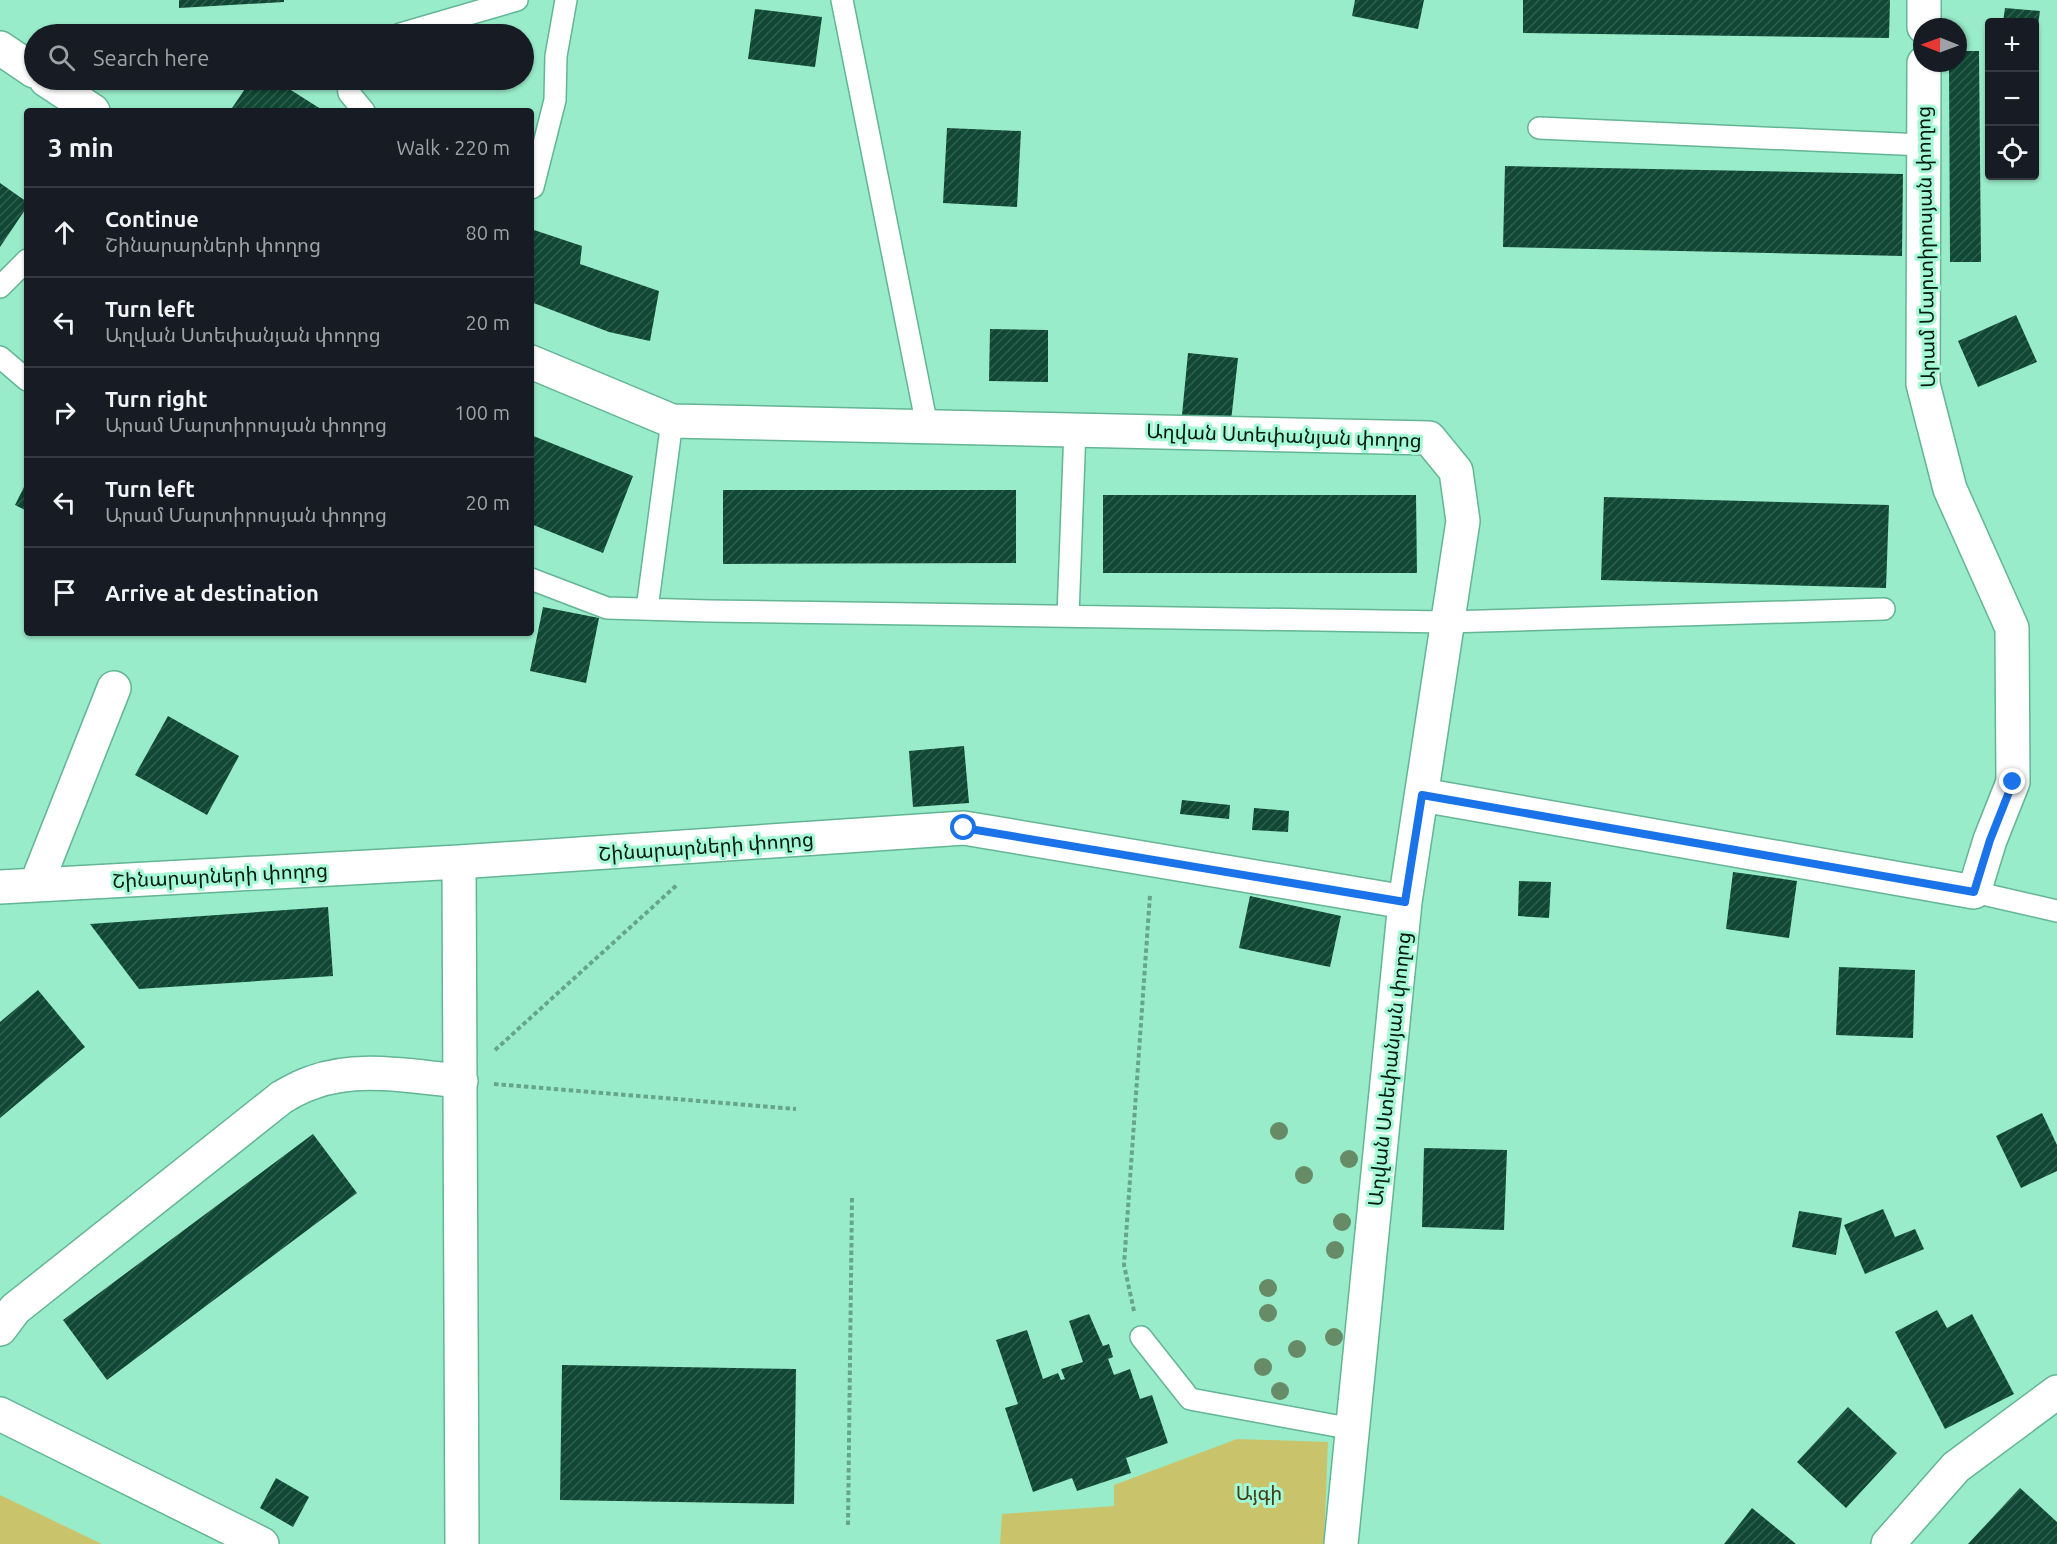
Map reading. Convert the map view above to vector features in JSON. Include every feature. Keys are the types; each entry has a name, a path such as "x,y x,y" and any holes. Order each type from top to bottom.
{"street":[{"path":"1924,0 1924,18"},
{"path":"0,48 24,64"},
{"name":"Արամ Մարտիրոսյան փողոց","path":"1924,72 1923,384 1950,489 2012,628 2013,782 1990,840 1974,892"},
{"path":"61,90 88,108"},
{"name":"Աղվան Ստեփանյան փողոց","path":"534,363 672,421 1429,438 1456,471 1463,521 1405,902 1341,1544"},
{"path":"36,885 114,688"},
{"path":"1422,795 1974,892"},
{"name":"Շինարարների փողոց","path":"0,887 459,862 964,828 1405,902"},
{"path":"459,862 462,1544"},
{"path":"5,1314 282,1097 311,1083 355,1074 373,1073 460,1081"},
{"path":"1888,1544 1956,1467 2057,1392"},
{"path":"0,1414 262,1544"}],"lane":[{"path":"434,24 517,0"},
{"path":"534,183 555,100 556,56 566,0"},
{"path":"842,0 927,426"},
{"path":"348,90 362,108"},
{"path":"1539,128 1923,145"},
{"path":"0,287 24,263"},
{"path":"0,357 24,377"},
{"path":"647,609 672,421"},
{"path":"1068,616 1075,429"},
{"path":"534,580 607,608 647,609 1448,622 1884,609"},
{"path":"1974,892 2057,911"},
{"path":"1141,1337 1190,1399 1353,1429"}],"path":[{"path":"1141,1337 1124,1265 1151,885 1188,866"},
{"path":"460,1081 678,884"},
{"path":"460,1081 796,1109"},
{"path":"848,1525 852,1198"}],"green space":[{"name":"Այգի","path":"1237,1439 1328,1442 1324,1544 1000,1544 1002,1514 1114,1506 1114,1485"},
{"path":"0,1495 102,1544 0,1544"}],"building":[{"path":"179,0 284,0 284,2 179,8"},
{"path":"1355,0 1424,0 1418,29 1352,16"},
{"path":"1523,0 1890,0 1889,38 1523,33"},
{"path":"2005,8 2040,11 2039,18 2004,18"},
{"path":"755,9 822,17 815,67 748,59"},
{"path":"1967,51 1979,51 1981,262 1950,262 1949,72 1967,72"},
{"path":"244,90 291,90 319,108 232,108"},
{"path":"947,128 1021,131 1017,207 943,203"},
{"path":"1505,166 1903,174 1902,256 1503,247"},
{"path":"0,183 24,200 24,211 0,247"},
{"path":"534,230 582,246 580,264 659,291 650,341 609,332 534,303"},
{"path":"2016,315 2037,362 1978,387 1958,341"},
{"path":"990,329 1048,330 1048,382 989,381"},
{"path":"1188,353 1238,358 1231,421 1182,415"},
{"path":"534,436 633,476 603,553 534,525"},
{"path":"24,487 24,510 15,505"},
{"path":"723,490 1016,490 1016,563 723,564"},
{"path":"1103,495 1416,495 1417,573 1103,573"},
{"path":"1604,497 1889,505 1886,588 1601,580"},
{"path":"543,607 599,618 586,683 530,671"},
{"path":"168,716 239,756 207,815 135,775"},
{"path":"964,746 969,803 913,807 909,751"},
{"path":"1182,800 1230,805 1229,819 1180,814"},
{"path":"1254,808 1289,811 1288,832 1252,830"},
{"path":"1733,872 1797,881 1789,938 1726,929"},
{"path":"1519,881 1551,882 1549,918 1518,916"},
{"path":"1250,896 1341,916 1330,967 1239,948"},
{"path":"328,907 333,976 139,989 90,924"},
{"path":"1839,967 1915,970 1913,1038 1836,1035"},
{"path":"38,990 85,1047 0,1118 0,1022"},
{"path":"2042,1113 2057,1145 2057,1171 2021,1188 1996,1136"},
{"path":"313,1134 357,1193 107,1380 63,1320"},
{"path":"1424,1148 1507,1150 1504,1230 1422,1227"},
{"path":"1883,1209 1895,1237 1915,1229 1924,1249 1865,1274 1844,1225"},
{"path":"1799,1211 1842,1218 1836,1255 1792,1247"},
{"path":"1937,1310 1947,1328 1972,1314 2014,1394 1945,1429 1895,1332"},
{"path":"1089,1314 1103,1346 1109,1344 1113,1357 1108,1359 1114,1375 1130,1369 1140,1399 1152,1395 1168,1443 1126,1458 1131,1473 1077,1491 1072,1478 1033,1492 1005,1408 1018,1404 996,1340 1027,1330 1043,1379 1058,1373 1061,1380 1065,1379 1061,1369 1083,1362 1069,1321"},
{"path":"562,1365 796,1369 794,1504 560,1500"},
{"path":"1848,1407 1897,1453 1846,1508 1797,1462"},
{"path":"276,1478 309,1497 293,1527 260,1508"},
{"path":"2020,1488 2057,1522 2057,1544 1968,1544"},
{"path":"1752,1508 1796,1544 1724,1544"}],"route":[{"path":"964,828 1405,902 1422,795 1974,892 1990,840 2013,782"}]}
